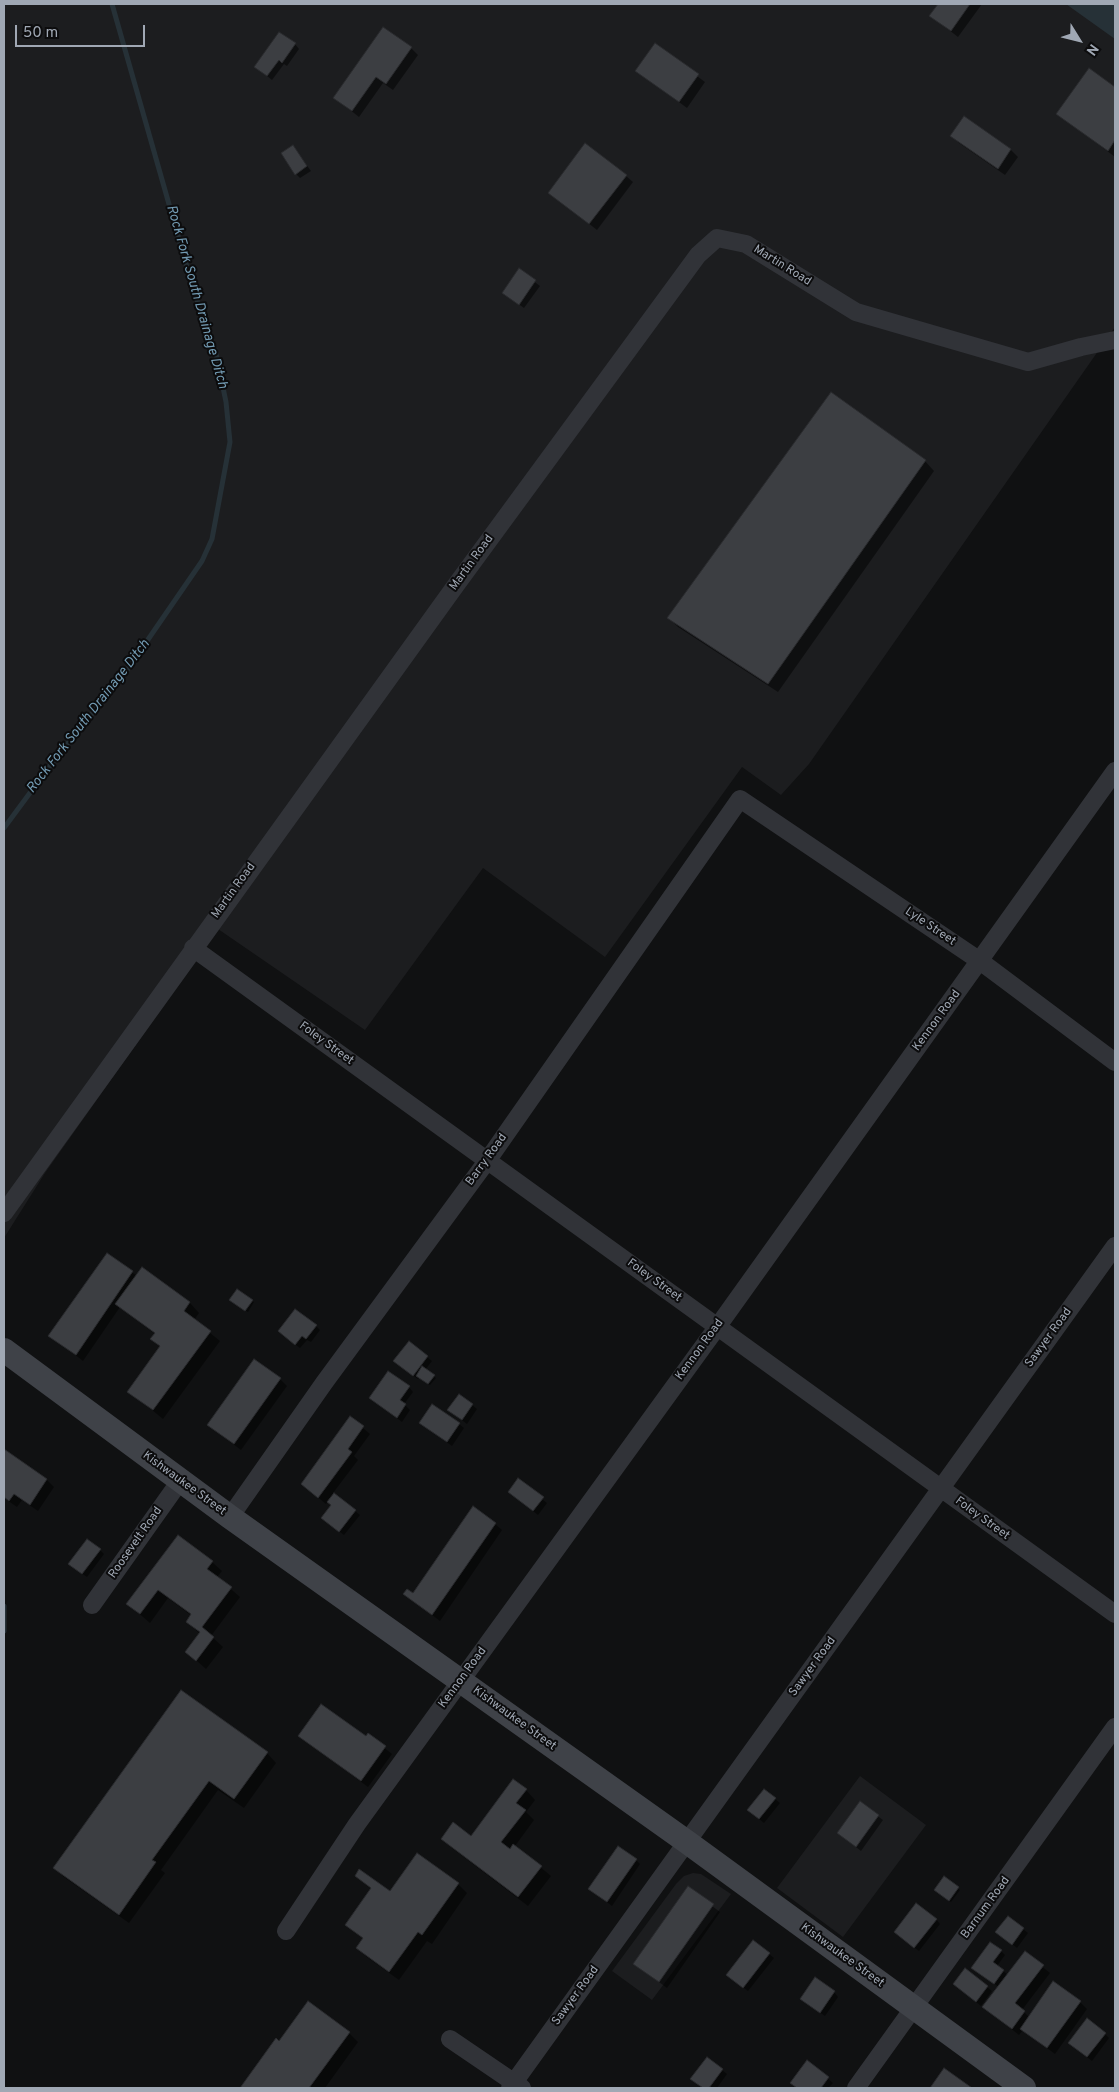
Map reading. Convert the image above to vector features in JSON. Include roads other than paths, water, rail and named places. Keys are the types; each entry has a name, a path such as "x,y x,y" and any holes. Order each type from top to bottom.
{"street":[{"name":"Martin Road","path":"4,1213 193,948 698,255 717,238 746,244 856,312 1028,362 1081,346 1115,340"},
{"name":"Kennon Road","path":"286,1931 357,1824 718,1326 1115,771"},
{"name":"Lyle Street","path":"740,799 980,961 1115,1062"},
{"name":"Barry Road","path":"230,1517 324,1383 487,1161 740,799"},
{"name":"Foley Street","path":"193,948 1115,1614"},
{"name":"Sawyer Road","path":"516,2086 687,1842 1115,1246"},
{"name":"Kishwaukee Street","path":"4,1350 180,1481 687,1842 1024,2088"},
{"name":"Roosevelt Road","path":"92,1606 180,1481"},
{"name":"Barnum Road","path":"856,2088 1115,1727"},
{"path":"450,2038 516,2086"}],"waterway":[{"name":"Rock Fork South Drainage Ditch","path":"4,828 55,759 125,673 202,561 212,539 230,442 226,402 215,349 194,292 112,4"},
{"name":"Rock Fork South Drainage Ditch","path":"4,1606 4,1631"}]}
